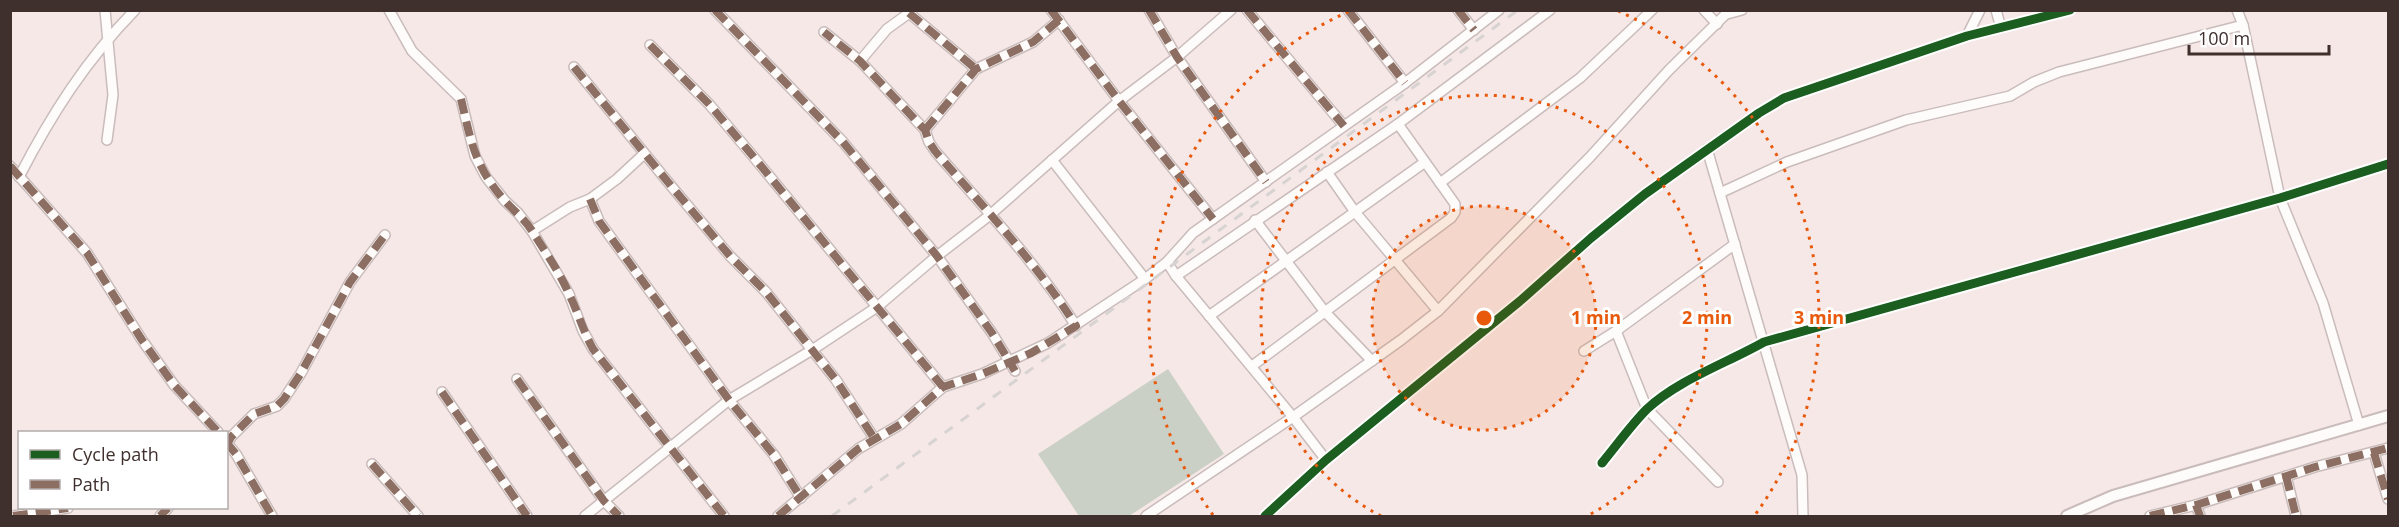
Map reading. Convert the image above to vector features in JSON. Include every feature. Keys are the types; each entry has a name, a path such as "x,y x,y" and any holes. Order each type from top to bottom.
{"street":[{"path":"105,10 113,94 107,140"},
{"path":"19,177 42,132 69,88 107,39 135,10"},
{"path":"389,10 412,51 461,99 475,156 486,177 532,231 569,294 583,331 593,349 724,516"},
{"path":"714,10 843,142 937,256 1013,366"},
{"path":"1051,10 1119,101 1213,219"},
{"path":"1149,10 1177,57 1266,182"},
{"path":"585,516 729,400 812,350 877,307 990,215 1119,101 1177,57 1231,10"},
{"path":"1247,10 1344,126"},
{"path":"1348,10 1405,83"},
{"path":"1458,10 1474,30"},
{"path":"778,516 874,438 901,424 943,387 1013,366 1145,279 1167,262 1193,232 1405,83 1499,10"},
{"path":"1176,276 1398,124 1550,10"},
{"path":"1440,183 1580,78 1653,10"},
{"path":"1704,10 1717,24"},
{"path":"1146,516 1293,417 1438,311 1590,157 1669,70 1728,12 1742,10"},
{"path":"1967,36 1980,10"},
{"path":"1995,10 2001,28"},
{"path":"1265,516 1326,460 1520,301 1645,194 1784,98 1967,36 2070,10"},
{"path":"2237,10 2243,25 2280,198 2323,303 2359,425"},
{"path":"860,61 887,28 911,12 976,69"},
{"path":"925,130 976,69 1033,42 1059,20"},
{"path":"1720,193 1787,162 1906,120 2010,96 2034,82 2060,72 2243,25"},
{"path":"824,32 885,85 925,130 935,151 1054,291 1076,326"},
{"path":"650,45 709,104 833,251 943,387"},
{"path":"574,67 730,256 766,292 836,380 874,438"},
{"path":"1252,366 1396,261 1451,218 1455,212 1455,204 1398,124"},
{"path":"1707,149 1802,475 1803,516"},
{"path":"532,231 570,207 590,199 617,179 644,154"},
{"path":"1052,160 1145,279"},
{"path":"1209,316 1425,162"},
{"path":"1602,463 1647,409 1697,376 1764,342 2280,198 2388,164"},
{"path":"10,166 87,253 142,340 174,385 217,431"},
{"path":"1327,172 1355,212 1438,311"},
{"path":"590,199 599,220 729,400 774,455 801,498"},
{"path":"1255,220 1325,312 1372,361"},
{"path":"228,442 254,414 278,406 284,399 301,373 350,282 385,235"},
{"path":"1584,351 1616,331 1735,244"},
{"path":"1167,262 1326,460"},
{"path":"1616,331 1647,409 1718,482"},
{"path":"518,379 604,501 619,516"},
{"path":"441,392 527,516"},
{"path":"2067,516 2113,496 2388,416"},
{"path":"228,446 272,516"},
{"path":"2150,516 2196,505 2286,476 2388,448"},
{"path":"2374,453 2388,499"},
{"path":"372,464 418,516"},
{"path":"2286,476 2296,516"},
{"path":"2196,505 2200,516"},
{"path":"13,516 56,509"}],"shaded area":[{"path":"1168,369 1224,454 1129,516 1079,516 1038,454"}],"railway":[{"path":"832,516 1518,10"}],"marked path":[{"path":"715,10 843,142 937,256 992,333 1015,371"},
{"path":"1051,10 1119,101 1213,219"},
{"path":"1149,10 1177,57 1266,182"},
{"path":"1247,10 1344,126"},
{"path":"1348,10 1405,83"},
{"path":"1458,10 1474,30"},
{"path":"909,13 976,69"},
{"path":"925,130 976,69 1033,42 1059,20"},
{"path":"778,516 858,449 901,424 943,387 982,374 1031,353 1076,326 1027,258 935,151 925,130 860,61 824,32"},
{"path":"650,45 709,104 943,387"},
{"path":"574,67 730,256 766,292 836,380 874,438"},
{"path":"461,99 471,140 480,164 504,200 531,229 553,263 593,349 724,516"},
{"path":"10,166 87,253 142,340 174,385 217,431"},
{"path":"590,199 599,221 729,400 774,455 801,498"},
{"path":"228,443 254,414 277,406 284,399 301,373 350,282 385,235"},
{"path":"517,379 604,501 619,516"},
{"path":"442,392 527,516"},
{"path":"228,444 272,516"},
{"path":"2150,516 2196,505 2315,467 2388,448"},
{"path":"2374,453 2388,499"},
{"path":"372,464 418,516"},
{"path":"2286,476 2296,516"},
{"path":"2196,505 2200,516"},
{"path":"13,516 61,509"},
{"path":"160,516 167,509"}],"cycle path":[{"path":"1265,516 1326,460 1520,301 1591,238 1645,194 1759,113 1784,98 1967,36 2070,10"},
{"path":"1602,463 1641,415 1659,399 1673,389 1764,342 2280,198 2388,164"}]}
